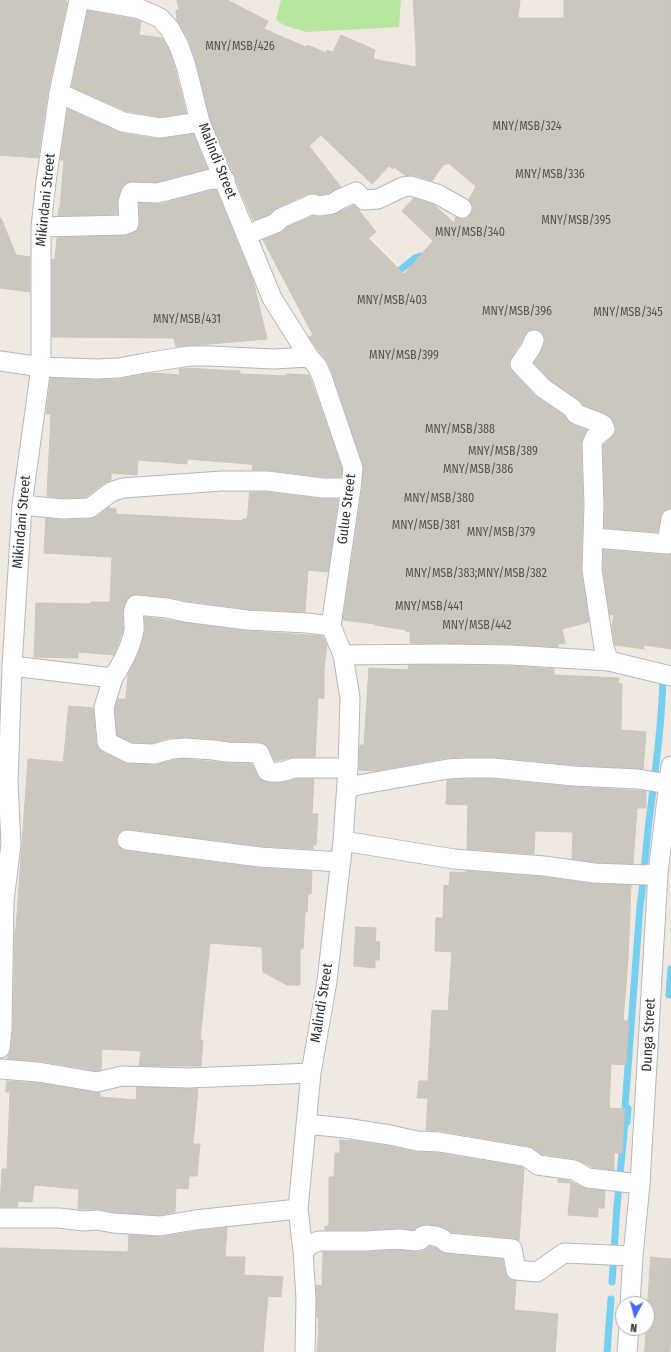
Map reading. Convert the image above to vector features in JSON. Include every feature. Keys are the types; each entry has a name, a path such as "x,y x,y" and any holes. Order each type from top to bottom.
{"street":[{"name":"Mikindani Street","path":"0,1048 2,1028 4,901 11,844 8,782 12,666 22,505 40,367 41,227 59,93 79,0"},
{"name":"Malindi Street","path":"89,0 140,9 160,18 170,29 179,46 186,66 200,122 272,298 313,362"},
{"path":"59,93 123,122 160,128 200,122"},
{"path":"41,227 128,224 128,202 132,192 158,192 211,179 225,180"},
{"path":"246,235 276,223 281,218 312,204 319,206 332,204 340,198 356,192 364,200 378,199 403,187 411,186 437,194 462,208"},
{"path":"534,340 531,348 520,364 543,388 572,408 576,414 604,425 605,429 595,437 592,444 594,538 592,570 604,648 609,661"},
{"path":"0,362 40,367 97,369 119,368 189,356 313,362"},
{"name":"Gulue Street","path":"313,362 322,377 353,468 331,626"},
{"path":"22,505 64,509 90,508 110,492 123,488 222,481 267,481 323,488 351,488"},
{"path":"594,538 667,544 671,520"},
{"path":"348,768 301,768 270,772 266,770 262,757 259,753 185,748 172,749 154,754 129,753 106,742 104,707 113,678 128,652 134,630 133,610 136,605 247,620 331,626 343,655 511,655 609,661 671,676"},
{"name":"Malindi Street","path":"305,1352 306,1300 303,1251 298,1209 311,1073 327,981 343,841 347,790 350,698 343,655"},
{"path":"12,666 113,678"},
{"path":"347,790 358,785 361,786 448,768 493,768 574,776 638,779 670,775"},
{"name":"Dunga Street","path":"630,1296 640,1184 658,874 670,775"},
{"path":"126,840 260,856 341,862"},
{"path":"343,841 454,859 544,866 594,873 645,875 658,874"},
{"path":"0,1069 38,1072 97,1082 122,1076 188,1078 311,1073"},
{"path":"306,1124 346,1128 417,1141 439,1142 522,1156 527,1157 538,1165 574,1170 588,1178 640,1184"},
{"path":"0,1218 59,1218 160,1226 196,1220 298,1209"},
{"path":"303,1251 311,1244 319,1241 415,1241 420,1240 426,1235 441,1238 447,1243 512,1249 516,1270 521,1271 538,1272 564,1252 633,1256"},
{"path":"627,1352 628,1336"}],"green space":[{"path":"281,0 401,0 399,27 306,32 283,25 276,19"}],"building":[{"path":"0,0 66,0 67,3 48,91 38,158 0,155"},
{"path":"177,0 227,0 268,21 264,29 306,47 308,45 326,53 327,50 333,52 341,35 375,50 373,59 416,67 413,0 520,0 518,18 564,18 564,0 671,0 671,508 662,512 658,532 604,528 605,505 603,446 615,434 615,424 606,414 583,405 578,399 550,380 534,363 544,344 545,338 542,333 533,329 527,332 509,362 509,367 512,371 535,396 564,416 572,424 587,430 581,444 583,505 581,570 589,622 562,629 565,643 558,644 558,647 511,644 410,643 410,632 406,630 343,620 362,490 363,465 332,372 327,361 309,337 313,335 263,240 280,233 287,227 313,216 320,217 334,215 354,205 376,232 368,238 404,274 433,241 402,211 414,198 434,205 454,223 456,217 463,219 467,218 471,214 473,207 469,200 476,186 448,163 446,165 444,164 432,181 414,175 406,176 394,167 393,169 389,166 372,184 321,135 309,146 341,187 320,195 314,193 307,194 277,208 270,214 253,220 210,119 196,62 189,41 177,21 176,10 179,10"},
{"path":"88,11 141,21 139,35 162,38 169,50 186,113 160,117 126,111 72,87"},
{"path":"68,109 121,133 158,139 193,134 207,169 157,182 128,182 121,189 118,199 118,214 58,216 64,160 60,160"},
{"path":"216,190 253,280 267,339 176,347 174,338 52,337 52,259 55,260 57,238 128,235 138,229 140,222 139,203 161,204"},
{"path":"1,218 16,255 30,257 30,292 0,288"},
{"path":"179,369 240,371 240,374 286,376 286,374 309,375 342,469 341,477 324,477 268,470 252,470 253,465 249,464 187,459 187,464 138,460 137,475 111,473 111,480 104,483 86,497 63,498 47,496 51,414 46,414 51,378 98,380 121,379 151,373 180,375"},
{"path":"250,492 266,492 322,499 338,499 328,572 308,570 305,612 248,609 137,594 130,596 124,605 122,613 123,629 114,655 78,652 78,658 34,657 36,603 91,604 91,602 110,602 112,557 44,553 46,518 63,520 90,519 97,517 109,507 116,509 116,514 243,521 243,519 247,519"},
{"path":"604,550 666,555 671,554 671,649 644,645 644,649 615,645 612,628 614,614 610,615 603,569"},
{"path":"145,617 246,631 323,636 327,645 324,668 324,698 318,698 315,757 294,757 275,761 269,748 265,744 259,742 186,737 169,738 153,743 132,742 117,735 115,708 118,699 126,699 128,675 143,640 145,631"},
{"path":"409,665 511,666 554,669 554,675 619,678 618,683 622,684 621,730 646,732 643,769 575,765 494,757 465,757 446,758 375,771 359,770 360,745 364,745 369,668 408,670"},
{"path":"69,706 93,708 96,743 98,748 102,752 124,763 154,765 185,759 252,764 259,779 267,782 278,783 296,779 314,779 312,814 318,814 316,845 313,845 313,849 261,846 128,829 122,830 116,838 117,845 126,851 259,868 312,871 311,894 308,894 307,912 305,912 303,949 300,949 300,985 287,985 263,972 262,947 210,943 200,1040 203,1040 201,1066 139,1066 141,1051 102,1049 101,1070 97,1071 40,1061 7,1059 11,1049 13,1030 15,929 28,759 63,762"},
{"path":"492,779 573,787 646,791 646,808 637,808 633,864 572,859 573,832 535,831 534,854 467,849 468,805 446,804 447,780"},
{"path":"466,871 543,877 593,884 631,885 628,959 623,1021 629,1021 626,1065 611,1064 609,1108 625,1109 622,1153 614,1153 614,1170 592,1167 576,1159 542,1154 529,1146 441,1131 426,1130 428,1098 417,1098 419,1081 428,1081 432,1010 448,1011 452,952 435,951 436,918 443,918 444,885 449,886 450,872 466,873"},
{"path":"356,927 376,928 375,942 380,942 379,960 375,960 375,968 354,966"},
{"path":"7,1081 37,1083 100,1093 100,1097 136,1100 137,1087 198,1089 193,1144 200,1144 197,1176 189,1176 188,1189 176,1188 175,1212 159,1215 114,1212 99,1209 78,1209 79,1189 34,1185 32,1202 18,1201 17,1207 0,1207 2,1169 7,1169 10,1092 6,1092"},
{"path":"340,1140 388,1146 416,1152 438,1153 522,1167 524,1169 519,1241 513,1238 451,1232 444,1228 427,1224 414,1230 398,1228 325,1230 325,1226 329,1226 329,1177 334,1177 335,1153 340,1153"},
{"path":"559,1179 570,1181 586,1189 605,1191 604,1208 598,1208 598,1217 568,1215 571,1183 558,1182"},
{"path":"227,1228 225,1257 245,1257 244,1275 283,1277 281,1297 268,1296 263,1352 0,1352 0,1248 128,1252 129,1235 162,1237"},
{"path":"429,1246 446,1254 503,1259 505,1272 508,1278 516,1281 514,1310 558,1314 555,1352 317,1352 319,1318 317,1318 316,1289 317,1285 322,1286 323,1252 399,1250 417,1252 423,1251"},
{"path":"651,1257 671,1259 670,1352 645,1352 646,1336 655,1336 655,1296 649,1296"}],"waterway":[{"path":"394,275 415,258 421,256 427,261"},
{"path":"612,1282 617,1206 625,1122 627,1122 628,1108 625,1107 640,906 659,733 663,675"},
{"path":"669,995 671,969"},
{"path":"607,1352 611,1299"}]}
